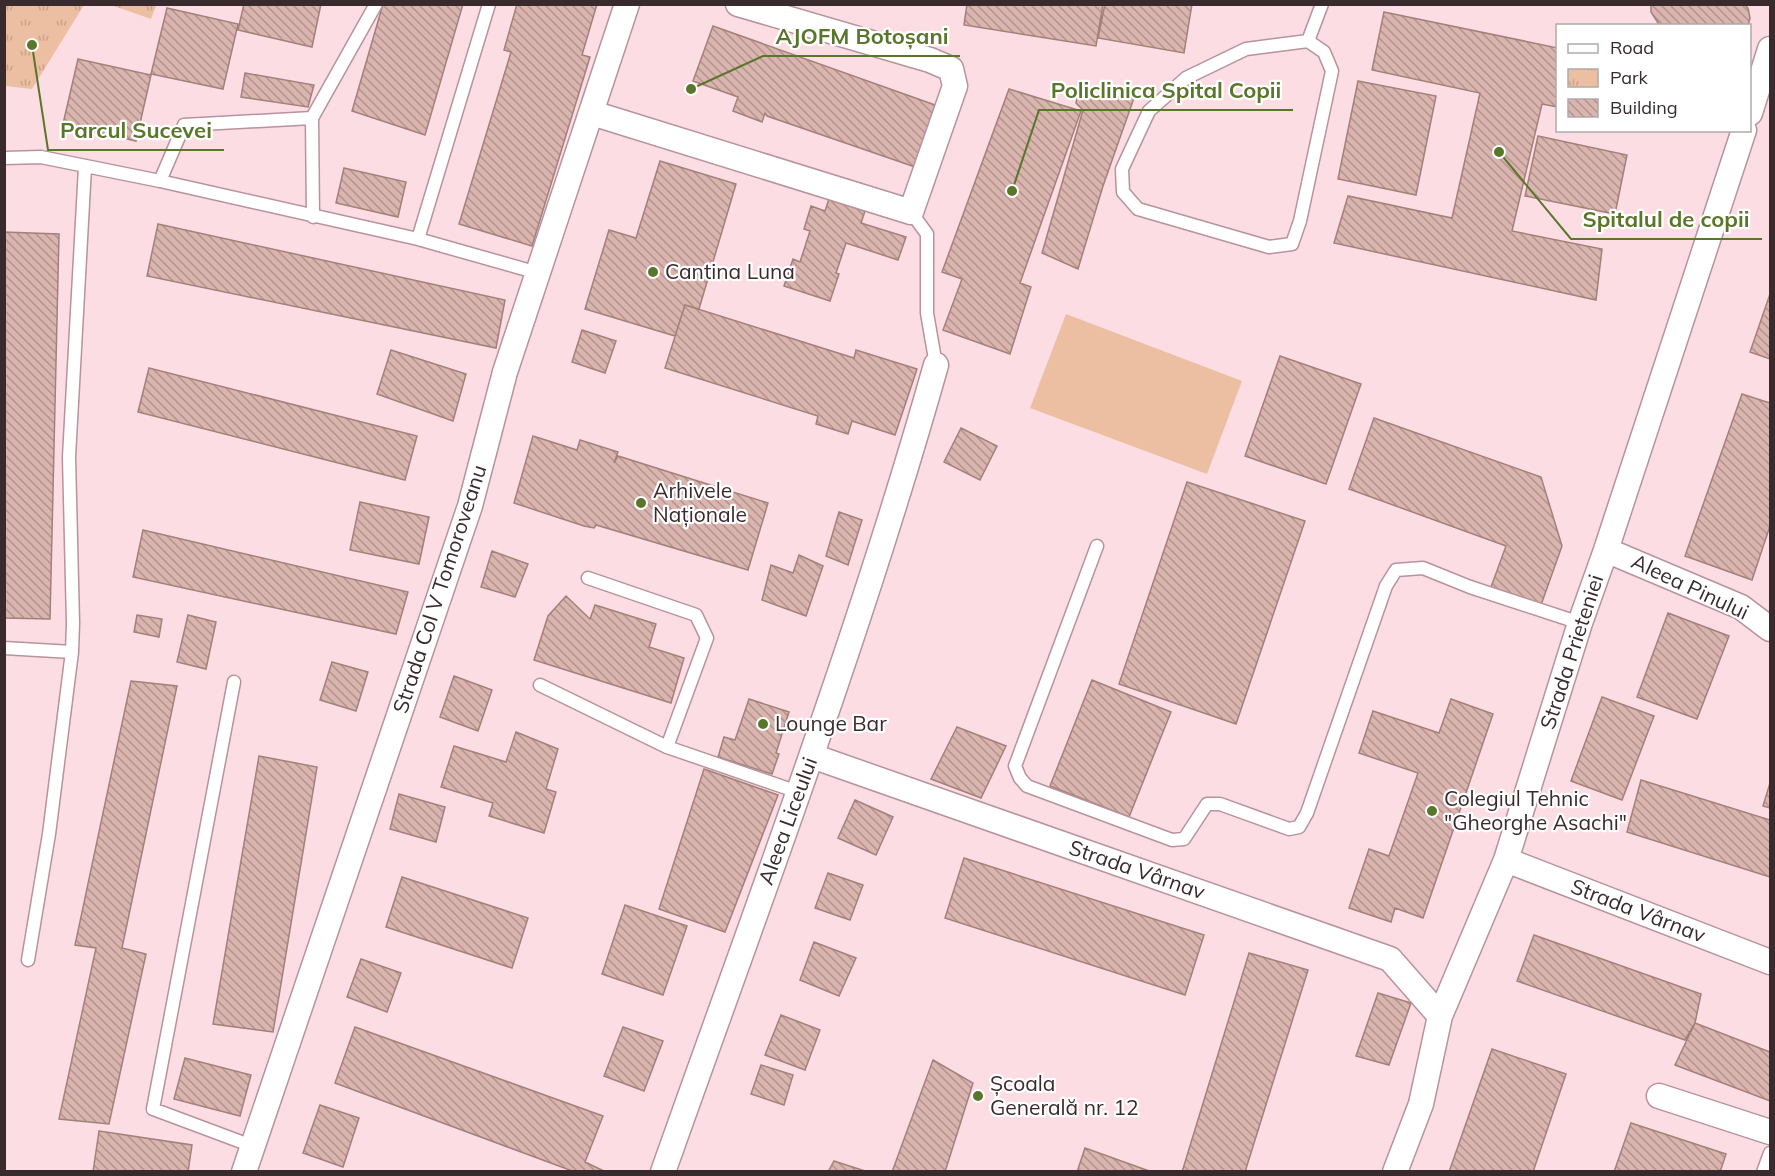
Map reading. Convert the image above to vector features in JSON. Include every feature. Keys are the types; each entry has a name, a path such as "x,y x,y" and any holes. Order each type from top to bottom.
{"street":[{"name":"Strada Col V Tomoroveanu","path":"244,1172 470,506 505,372 627,4"},
{"path":"592,113 911,212 955,86 951,69 930,60 738,4"},
{"path":"1751,107 1770,49"},
{"name":"Strada Prieteniei","path":"1395,1172 1421,1104 1440,1016 1506,860 1580,623 1743,132"},
{"name":"Aleea Liceului","path":"663,1172 812,756 905,473 936,365"},
{"name":"Aleea Pinului","path":"1606,550 1741,607 1770,629"},
{"name":"Strada Vârnav","path":"812,756 1390,959 1440,1016"},
{"name":"Strada Vârnav","path":"1506,860 1770,962"},
{"path":"1659,1096 1770,1132"}],"lane":[{"path":"313,216 312,118 376,4"},
{"path":"418,239 489,4"},
{"path":"1308,41 1322,4"},
{"path":"1308,41 1324,52 1332,71 1300,221 1292,244 1269,247 1138,209 1123,192 1122,169 1149,111 1186,78 1246,49 1308,41"},
{"path":"160,181 184,125 312,118"},
{"path":"4,158 41,158 160,181 418,239 538,273"},
{"path":"28,960 49,834 72,652 69,458 85,167"},
{"path":"911,212 927,234 927,313 936,365"},
{"path":"1097,546 1015,766 1026,786 1172,840 1184,838 1206,804 1220,804 1289,829 1299,827 1306,813 1386,586 1396,570 1423,568 1470,587 1580,623"},
{"path":"588,578 696,615 707,638 667,747"},
{"path":"4,648 72,652"},
{"path":"234,682 153,1109 252,1146"},
{"path":"540,685 667,747 798,792"},
{"path":"1763,1172 1770,1153"}],"green space":[{"path":"5,4 84,5 32,89 5,86"},
{"path":"111,5 156,5 151,19"},
{"path":"1066,314 1242,381 1207,474 1030,408"}],"building":[{"path":"244,4 321,4 312,47 238,30"},
{"path":"383,4 463,4 425,135 352,111"},
{"path":"517,4 597,4 582,55 590,57 532,246 459,224 511,52 504,50"},
{"path":"967,4 1103,4 1096,46 964,25"},
{"path":"1105,4 1192,4 1184,53 1098,38"},
{"path":"1651,4 1744,4 1748,8 1750,18 1748,24 1659,24 1651,12"},
{"path":"167,8 238,24 223,89 151,74"},
{"path":"1384,12 1556,48 1556,107 1542,104 1512,231 1602,249 1596,300 1334,243 1348,196 1452,218 1480,93 1372,70"},
{"path":"713,26 938,106 918,168 767,116 765,113 762,122 733,111 738,97 693,81"},
{"path":"78,59 151,75 136,141 63,124"},
{"path":"245,73 314,85 308,107 241,97"},
{"path":"1358,81 1436,96 1416,195 1338,179"},
{"path":"1009,89 1081,111 1020,283 1031,287 1010,354 943,330 962,279 942,272"},
{"path":"1078,94 1134,98 1103,186 1078,269 1042,253 1083,110 1076,103"},
{"path":"1538,136 1627,155 1615,214 1525,196"},
{"name":"Cantina Luna","path":"660,161 736,184 699,309 685,305 675,336 585,309 609,230 636,238"},
{"path":"344,168 406,182 398,217 336,203"},
{"path":"829,199 865,211 861,223 906,237 898,260 846,243 830,301 784,286 793,259 800,262 810,231 804,229 811,206 825,211"},
{"path":"158,224 505,300 496,348 147,276"},
{"path":"4,232 59,234 50,619 4,618"},
{"path":"1770,294 1770,359 1750,352"},
{"path":"685,305 854,358 856,350 917,369 895,435 852,421 848,434 816,424 818,416 665,368"},
{"path":"582,330 616,341 605,373 572,362"},
{"path":"391,350 466,374 453,421 377,394"},
{"path":"1280,356 1361,384 1326,484 1245,456"},
{"path":"149,368 417,436 405,480 138,412"},
{"path":"1742,394 1770,403 1770,526 1752,580 1685,556"},
{"path":"1374,418 1541,477 1562,546 1541,605 1491,587 1506,546 1349,489"},
{"path":"961,428 997,446 980,480 944,462"},
{"name":"Arhivele Naționale","path":"533,436 577,450 580,440 618,452 614,463 618,456 768,503 748,570 596,525 594,528 584,526 514,503"},
{"path":"1187,482 1305,521 1236,724 1119,684"},
{"path":"360,502 429,517 419,564 350,550"},
{"path":"839,512 862,520 848,565 826,556"},
{"path":"143,530 408,592 396,634 133,577"},
{"path":"492,551 528,564 515,597 481,587"},
{"path":"799,555 823,566 806,616 762,600 771,565 793,573"},
{"path":"566,596 590,619 595,605 656,624 649,647 684,658 671,703 534,660 548,616"},
{"path":"1668,613 1729,636 1697,719 1637,697"},
{"path":"137,615 162,619 159,637 134,632"},
{"path":"188,615 216,622 206,669 177,662"},
{"path":"332,662 368,672 356,711 320,700"},
{"path":"454,676 492,690 478,731 440,717"},
{"path":"1092,680 1171,712 1129,817 1050,786"},
{"path":"131,681 177,686 122,948 146,954 109,1124 59,1119 96,948 75,945"},
{"path":"1602,697 1654,716 1622,800 1571,781"},
{"name":"Lounge Bar","path":"749,699 789,712 772,774 718,757 724,737 735,740"},
{"name":"Colegiul Tehnic \"Gheorghe Asachi\"","path":"1451,699 1493,714 1423,918 1395,908 1391,922 1349,908 1369,849 1389,856 1418,773 1359,753 1373,711 1439,733"},
{"path":"957,727 1006,746 981,798 931,779"},
{"path":"516,732 558,749 546,789 556,792 544,833 489,816 493,803 441,787 454,746 506,762"},
{"path":"259,756 317,767 273,1032 213,1024"},
{"path":"704,769 778,795 725,932 659,909"},
{"path":"1641,780 1770,820 1770,877 1627,832"},
{"path":"1770,783 1770,808 1763,806"},
{"path":"399,794 445,807 436,842 390,829"},
{"path":"855,800 893,817 876,855 838,838"},
{"path":"964,858 1204,935 1185,995 945,918"},
{"path":"828,873 863,885 850,920 815,908"},
{"path":"402,877 528,918 512,968 386,927"},
{"path":"625,905 687,926 663,995 602,974"},
{"path":"1534,935 1701,994 1695,1023 1685,1040 1517,981"},
{"path":"814,942 856,958 839,996 800,980"},
{"path":"1249,953 1308,970 1245,1172 1182,1172"},
{"path":"361,959 401,973 387,1012 347,997"},
{"path":"1378,993 1411,1003 1389,1065 1356,1056"},
{"path":"781,1015 820,1030 805,1070 765,1055"},
{"path":"1695,1023 1770,1052 1770,1101 1675,1065"},
{"path":"355,1027 603,1116 585,1162 606,1172 575,1172 335,1083"},
{"path":"623,1027 663,1041 644,1091 604,1076"},
{"path":"1492,1049 1566,1074 1533,1172 1449,1172"},
{"path":"185,1058 251,1075 240,1116 174,1099"},
{"name":"Școala Generală nr. 12","path":"933,1060 973,1083 945,1172 892,1172"},
{"path":"761,1065 793,1075 784,1105 751,1094"},
{"path":"320,1105 359,1118 343,1167 303,1153"},
{"path":"1631,1123 1726,1154 1720,1172 1614,1172"},
{"path":"99,1131 192,1145 188,1172 93,1172"},
{"path":"1085,1148 1152,1172 1077,1172"},
{"path":"834,1161 868,1172 828,1172"}],"place":[{"name":"Parcul Sucevei","path":"32,45"},
{"name":"AJOFM Botoșani","path":"691,89"},
{"name":"Spitalul de copii","path":"1499,152"},
{"name":"Policlinica Spital Copii","path":"1012,191"},
{"name":"Cantina Luna","path":"653,272"},
{"name":"Arhivele Naționale","path":"641,503"},
{"name":"Lounge Bar","path":"763,724"},
{"name":"Colegiul Tehnic \"Gheorghe Asachi\"","path":"1432,811"},
{"name":"Școala Generală nr. 12","path":"978,1096"}]}
